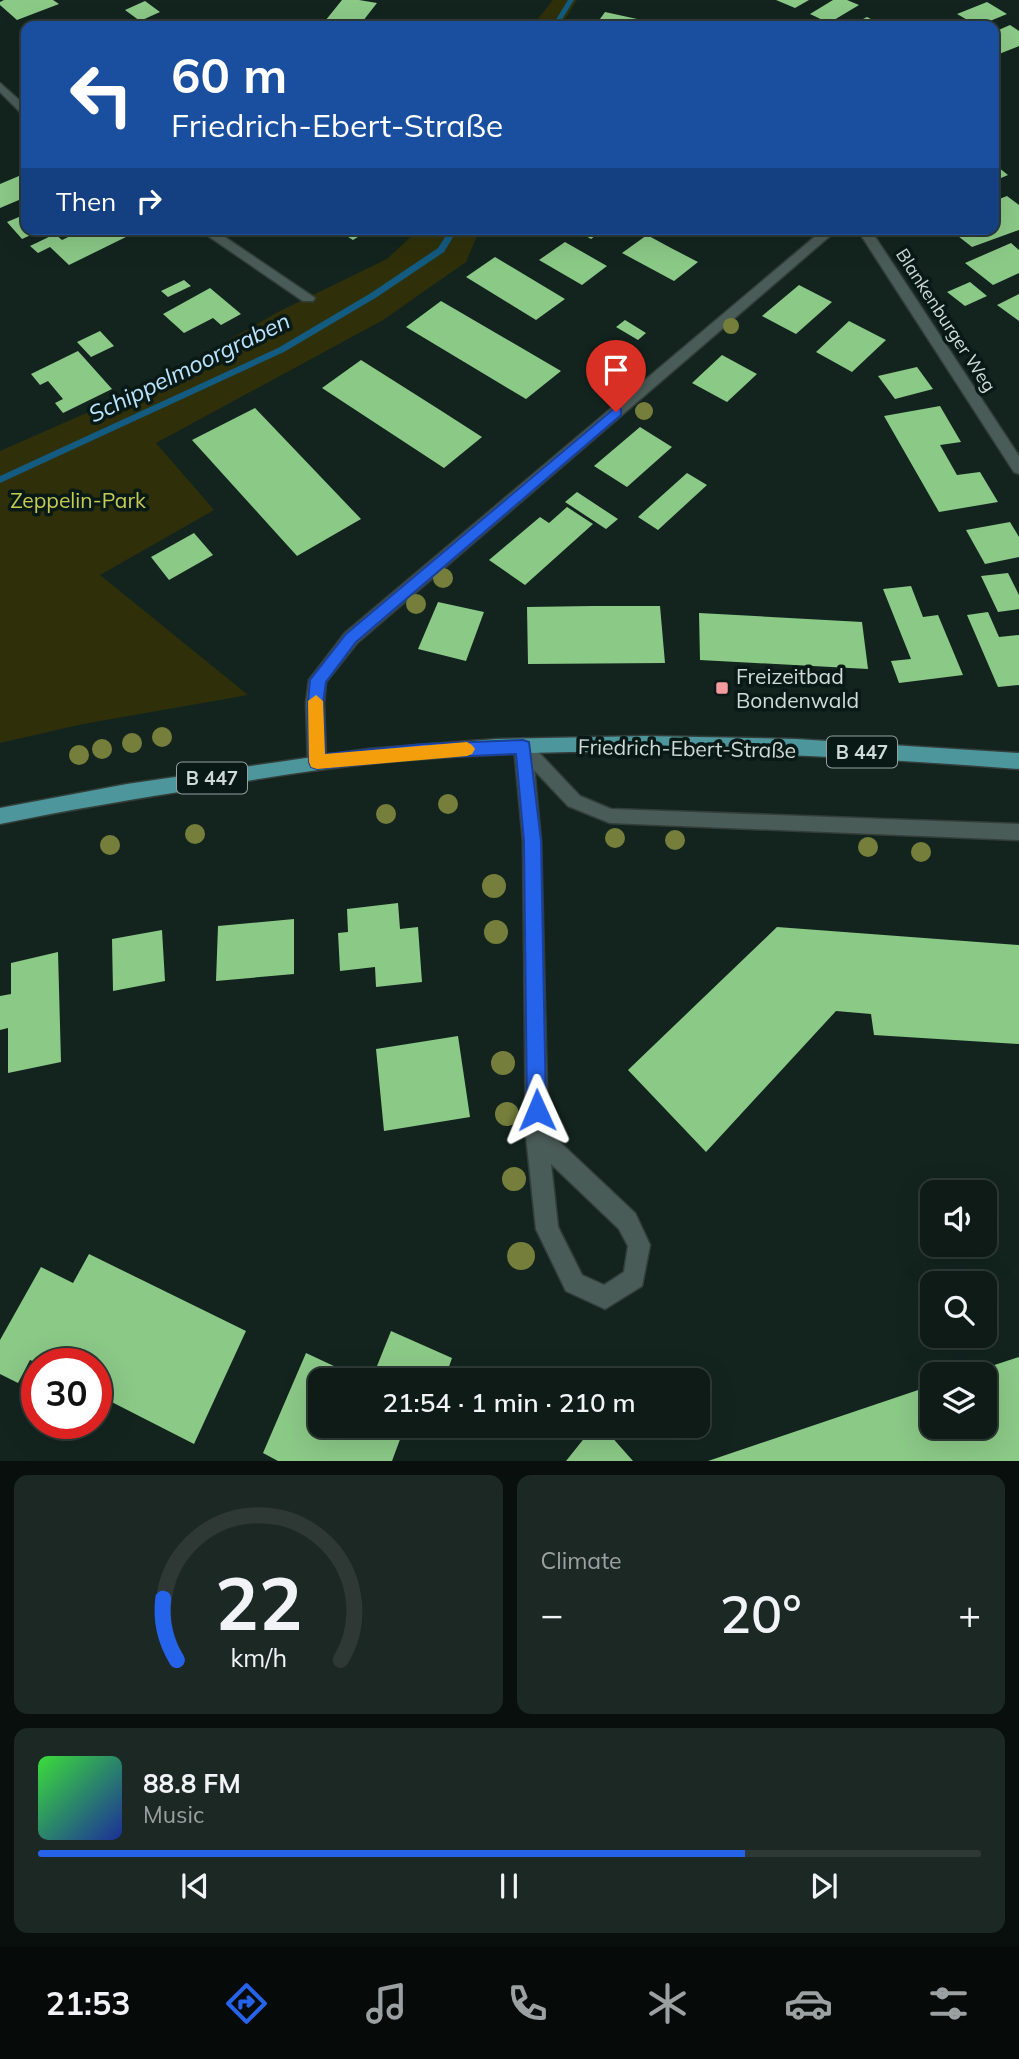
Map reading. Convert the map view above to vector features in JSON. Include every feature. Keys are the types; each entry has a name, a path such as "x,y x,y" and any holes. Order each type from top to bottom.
{"main road":[{"name":"Friedrich-Ebert-Straße","path":"0,816 107,794 317,762 423,751 705,745 1019,761"}],"street":[{"path":"0,86 21,107"},
{"path":"213,235 308,298"},
{"path":"317,762 315,703 318,680 351,638 825,235"},
{"name":"Blankenburger Weg","path":"867,235 1019,468"},
{"path":"523,747 533,841 537,1136 547,1229 574,1283 605,1298 634,1278 639,1245 626,1220 537,1136"}],"lane":[{"path":"523,747 574,802 610,816 1019,832"}],"green space":[{"path":"553,0 577,0 564,21 536,21"},
{"name":"Zeppelin-Park","path":"413,235 477,235 466,262 383,320 156,443 214,510 100,575 248,695 83,724 0,743 0,451 146,387 280,311 387,259"}],"building":[{"path":"4,0 53,0 59,4 17,20 0,5"},
{"path":"342,0 377,3 363,21 325,21"},
{"path":"776,0 809,0 795,8"},
{"path":"833,0 847,0 859,5 832,21 825,21 810,14"},
{"path":"145,1 160,12 140,21 125,10"},
{"path":"987,2 1007,14 990,21 969,21 957,14"},
{"path":"605,12 646,21 599,21"},
{"path":"867,17 875,21 859,21"},
{"path":"1010,25 1019,31 1019,46 999,54 999,30"},
{"path":"999,168 1008,175 999,179"},
{"path":"21,175 21,199 0,208 0,184"},
{"path":"1007,196 1019,205 1019,230 972,247 957,235 999,235 999,199"},
{"path":"21,216 21,235 31,235 22,239 7,222"},
{"path":"53,235 62,240 72,235 126,237 69,265 50,247 38,253 30,246"},
{"path":"345,235 361,235 353,240"},
{"path":"647,235 698,262 674,281 622,253"},
{"path":"565,242 607,266 582,285 539,260"},
{"path":"1011,243 1019,250 1019,273 993,285 965,263"},
{"path":"495,257 565,299 536,320 466,277"},
{"path":"184,280 191,286 168,297 161,291"},
{"path":"970,282 987,296 965,306 947,292"},
{"path":"799,285 832,302 796,334 762,316"},
{"path":"210,288 241,314 221,325 213,318 184,333 163,314"},
{"path":"1019,294 1019,321 997,305"},
{"path":"441,301 561,371 526,399 406,327"},
{"path":"625,320 646,333 638,340 616,327"},
{"path":"849,321 886,340 852,372 816,352"},
{"path":"100,331 114,346 91,357 77,342"},
{"path":"78,351 112,389 63,413 55,403 63,399 48,381 40,385 31,374"},
{"path":"722,355 757,374 727,402 692,383"},
{"path":"361,360 482,437 444,468 322,388"},
{"path":"917,367 933,389 895,399 878,376"},
{"path":"940,406 961,442 940,445 957,475 980,472 998,502 939,512 884,416"},
{"path":"255,408 361,519 297,556 192,440"},
{"path":"640,427 672,447 627,487 594,466"},
{"path":"687,473 707,485 658,530 638,517"},
{"path":"577,492 618,519 606,529 565,502"},
{"path":"567,507 593,524 525,585 489,560 540,517 549,523"},
{"path":"1010,522 1019,537 1019,557 985,564 966,530"},
{"path":"194,533 213,555 169,580 151,557"},
{"path":"1008,573 1019,595 1019,609 998,612 981,576"},
{"path":"911,586 923,617 938,615 963,675 899,683 891,661 911,659 883,589"},
{"path":"438,602 484,612 466,661 418,649"},
{"path":"660,606 665,663 528,664 527,607"},
{"path":"988,612 999,637 1019,635 1019,685 998,687 967,615"},
{"path":"699,613 862,622 868,669 700,660"},
{"path":"398,903 400,929 418,927 422,982 376,987 375,967 340,971 338,933 348,932 347,909"},
{"path":"294,919 294,974 216,981 218,926"},
{"path":"777,927 1019,945 1019,1044 874,1035 871,1014 836,1011 706,1152 628,1070"},
{"path":"162,930 165,981 113,991 112,939"},
{"path":"58,952 61,1062 8,1073 8,1028 0,1030 0,996 11,994 11,963"},
{"path":"458,1036 470,1117 384,1131 376,1049"},
{"path":"89,1254 246,1331 194,1444 112,1402 112,1348 21,1348 21,1377 18,1383 0,1374 0,1340 41,1267 73,1283"},
{"path":"391,1331 452,1358 449,1368 376,1368"},
{"path":"306,1353 338,1368 308,1368 308,1438 401,1438 392,1461 278,1461 263,1453"},
{"path":"1019,1357 1019,1461 708,1461 920,1389 920,1439 997,1439 997,1364"},
{"path":"584,1438 613,1438 633,1461 566,1461"}],"waterway":[{"name":"Schippelmoorgraben","path":"558,21 571,0"},
{"name":"Schippelmoorgraben","path":"0,480 281,350 374,295 441,250 450,235"}],"slow traffic":[{"path":"316,701 317,762 467,749"}],"place":[{"name":"Freizeitbad Bondenwald","path":"722,688"}],"route":[{"path":"537,1110 533,841 523,747 423,751 317,762 315,703 318,680 351,638 616,412"}]}
